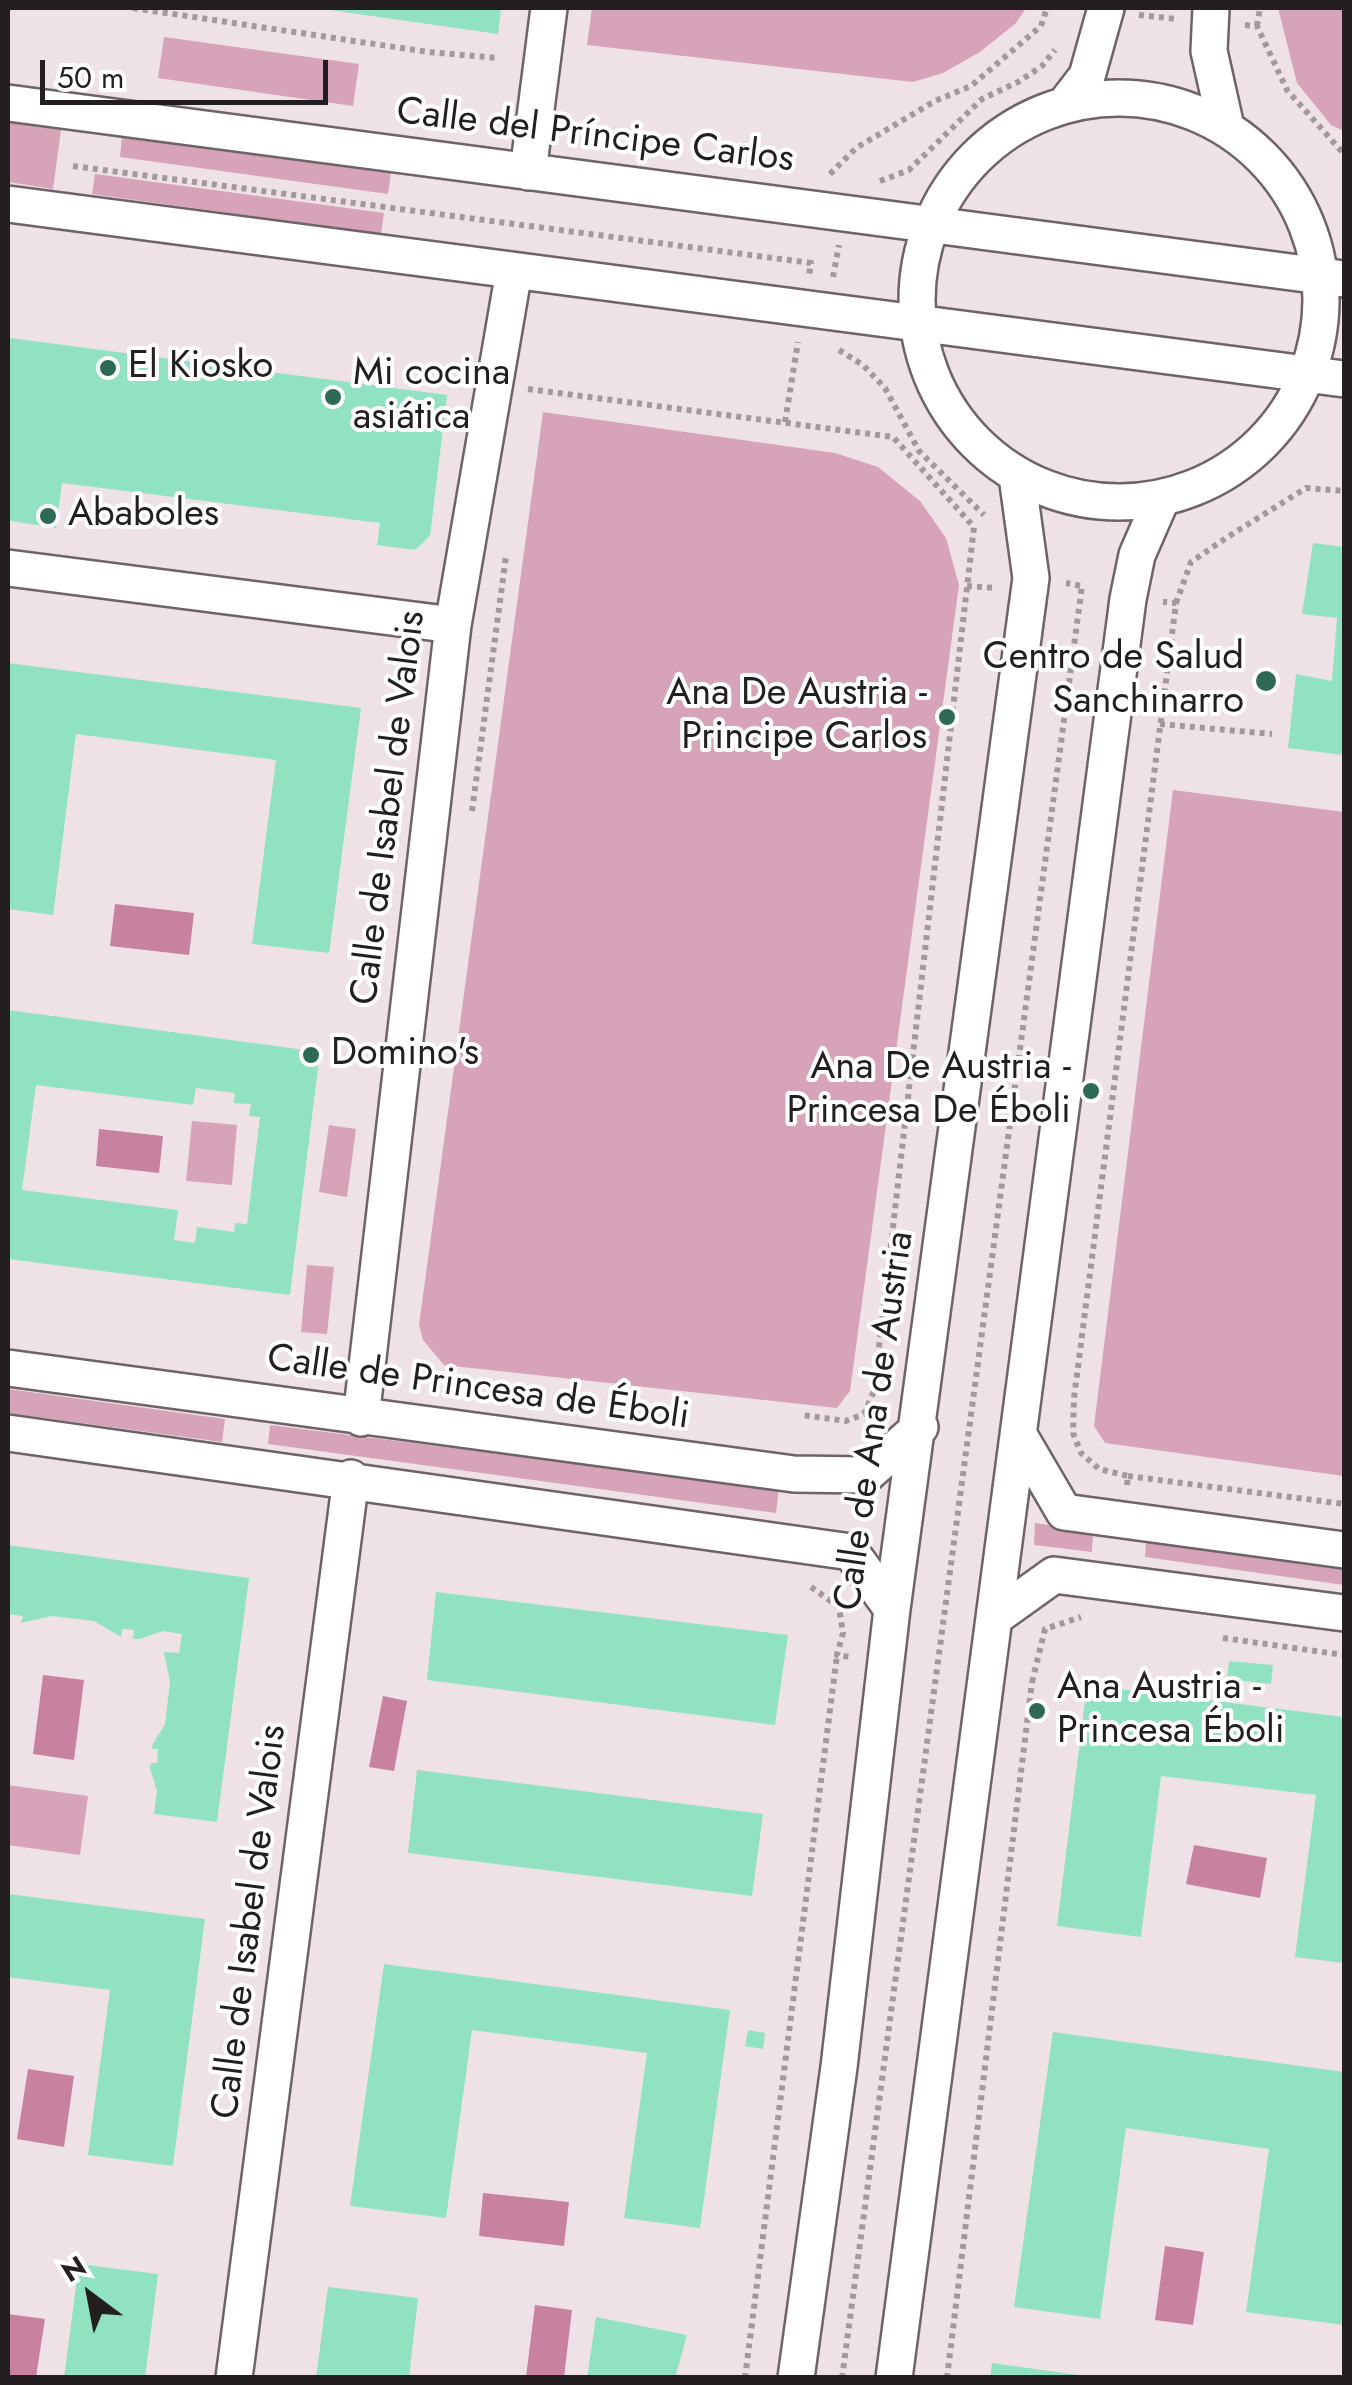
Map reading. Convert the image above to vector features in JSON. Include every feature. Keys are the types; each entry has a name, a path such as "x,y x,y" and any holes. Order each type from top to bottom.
{"street":[{"path":"528,172 549,8"},
{"path":"1067,102 1087,76 1115,11"},
{"path":"1219,15 1209,51 1226,128"},
{"path":"1098,98 1160,103 1192,111 1226,128 1272,165 1294,199 1331,277 1328,376 1238,462 1204,484 1162,500 1088,498 1046,490 1017,476 984,452 938,392 923,359 915,322 933,226 946,197 994,141 1032,116 1067,102 1098,98"},
{"name":"Calle del Príncipe Carlos","path":"8,104 1331,277"},
{"path":"8,204 1328,376"},
{"name":"Calle de Isabel de Valois","path":"361,1418 453,625 514,272"},
{"name":"Calle de Ana de Austria","path":"796,2378 839,2066 892,1609 920,1427 1031,578 1017,476"},
{"path":"894,2378 1128,599 1137,555 1162,500"},
{"path":"8,568 453,625"},
{"name":"Calle de Princesa de Éboli","path":"8,1368 794,1474 866,1475 920,1427"},
{"path":"8,1433 351,1478 851,1552 892,1609"},
{"path":"1019,1435 1064,1512 1344,1550"},
{"name":"Calle de Isabel de Valois","path":"234,2378 351,1478"},
{"path":"994,1618 1054,1575 1344,1612"}],"path":[{"path":"133,8 428,52 498,58"},
{"path":"826,178 856,148 935,101 972,86 1040,26 1047,8"},
{"path":"1260,8 1257,26 1286,90 1344,154"},
{"path":"1115,11 1173,18"},
{"path":"1219,15 1257,26"},
{"path":"864,183 909,170 982,99 1042,66 1063,39"},
{"path":"73,166 812,263 807,291"},
{"path":"830,294 841,232"},
{"path":"785,422 800,331"},
{"path":"820,344 864,364 885,388 919,451 982,511 989,526"},
{"path":"525,408 528,388 893,437 974,528 874,1390 864,1414 846,1421 802,1416"},
{"path":"1344,491 1306,488 1240,528 1192,562 1176,603 1073,1433 1081,1453 1100,1469 1344,1504"},
{"path":"471,818 507,544"},
{"path":"968,586 1002,589"},
{"path":"842,2378 1081,590"},
{"path":"1064,594 1081,590 1094,596"},
{"path":"1147,600 1176,603"},
{"path":"1160,724 1272,734"},
{"path":"986,1173 1017,1177"},
{"path":"1087,1186 1101,1188"},
{"path":"1125,1499 1128,1476"},
{"path":"744,2378 843,1632 839,1607 815,1588 801,1586"},
{"path":"947,2378 1032,1682 1045,1629 1061,1621 1094,1620"},
{"path":"838,1656 867,1660"},
{"path":"920,1667 952,1672"},
{"path":"1018,1680 1032,1682"},
{"path":"786,2060 798,2062"}],"shaded area":[{"path":"592,8 1026,8 1016,23 980,52 943,73 913,82 587,45"},
{"path":"1278,8 1344,8 1344,131 1331,125 1297,83"},
{"path":"164,37 359,64 353,106 158,78"},
{"path":"8,122 61,130 53,189 8,182"},
{"path":"122,136 391,173 388,194 120,157"},
{"path":"95,174 384,213 381,234 92,194"},
{"path":"543,412 835,453 878,467 920,501 946,538 959,585 850,1391 837,1408 444,1365 423,1340 419,1325"},
{"path":"1173,790 1344,812 1344,1476 1105,1443 1094,1426"},
{"path":"115,904 194,913 189,955 110,946"},
{"path":"192,1121 237,1125 232,1185 186,1181"},
{"path":"329,1125 356,1129 347,1197 319,1192"},
{"path":"99,1129 163,1136 159,1173 96,1166"},
{"path":"307,1265 334,1267 327,1334 301,1332"},
{"path":"8,1389 225,1419 222,1442 8,1413"},
{"path":"270,1425 779,1489 776,1513 268,1444"},
{"path":"1035,1523 1093,1531 1092,1552 1034,1545"},
{"path":"1146,1540 1344,1566 1344,1585 1145,1557"},
{"path":"43,1675 84,1680 74,1760 33,1754"},
{"path":"383,1696 407,1701 394,1771 369,1767"},
{"path":"8,1785 88,1796 80,1855 8,1845"},
{"path":"1194,1845 1267,1858 1260,1898 1186,1884"},
{"path":"28,2069 74,2076 64,2147 17,2139"},
{"path":"483,2193 569,2202 564,2246 479,2236"},
{"path":"1165,2246 1204,2252 1193,2325 1155,2320"},
{"path":"535,2305 572,2310 564,2377 526,2377"},
{"path":"8,2314 45,2319 36,2377 8,2377"}],"building":[{"path":"316,8 501,8 498,34"},
{"path":"10,338 447,395 430,536 415,550 377,545 380,523 62,483 56,528 11,521"},
{"path":"1313,543 1344,547 1344,755 1288,748 1296,674 1332,681 1337,618 1302,614"},
{"path":"8,663 361,708 329,953 252,944 276,760 76,734 53,915 8,909"},
{"path":"8,1010 320,1052 290,1295 8,1259","holes":["36,1085 193,1105 196,1088 235,1093 234,1103 251,1104 249,1116 260,1117 247,1224 235,1223 234,1232 197,1227 195,1243 174,1240 178,1210 22,1190"]},
{"path":"8,1545 249,1578 217,1822 154,1814 157,1791 150,1768 151,1763 157,1763 158,1749 152,1749 165,1724 170,1682 164,1652 179,1653 182,1634 163,1631 133,1639 134,1630 122,1629 121,1637 94,1621 52,1616 21,1623 23,1616 8,1614"},
{"path":"436,1592 788,1635 775,1725 427,1680"},
{"path":"1229,1661 1273,1665 1271,1684 1227,1679"},
{"path":"1087,1685 1344,1717 1344,1963 1295,1957 1316,1795 1161,1776 1141,1937 1057,1926"},
{"path":"417,1770 763,1814 752,1896 408,1853"},
{"path":"8,1894 205,1919 173,2166 88,2155 110,1990 8,1977"},
{"path":"384,1964 730,2010 700,2228 624,2218 647,2053 472,2030 446,2218 350,2206"},
{"path":"748,2030 765,2033 763,2049 745,2046"},
{"path":"1053,2032 1344,2072 1344,2325 1246,2312 1269,2149 1126,2128 1100,2319 1014,2307"},
{"path":"79,2264 158,2274 145,2378 64,2378"},
{"path":"328,2287 418,2298 409,2378 316,2378"},
{"path":"596,2317 687,2335 675,2378 587,2378"},
{"path":"992,2363 1078,2375 1078,2378 990,2378"}],"place":[{"name":"El Kiosko","path":"108,368"},
{"name":"Mi cocina asiática","path":"333,397"},
{"name":"Ababoles","path":"48,516"},
{"name":"Centro de Salud Sanchinarro","path":"1266,681"},
{"name":"Ana De Austria - Principe Carlos","path":"947,717"},
{"name":"Domino's","path":"311,1055"},
{"name":"Ana De Austria - Princesa De Éboli","path":"1091,1091"},
{"name":"Ana Austria - Princesa Éboli","path":"1037,1711"}]}
